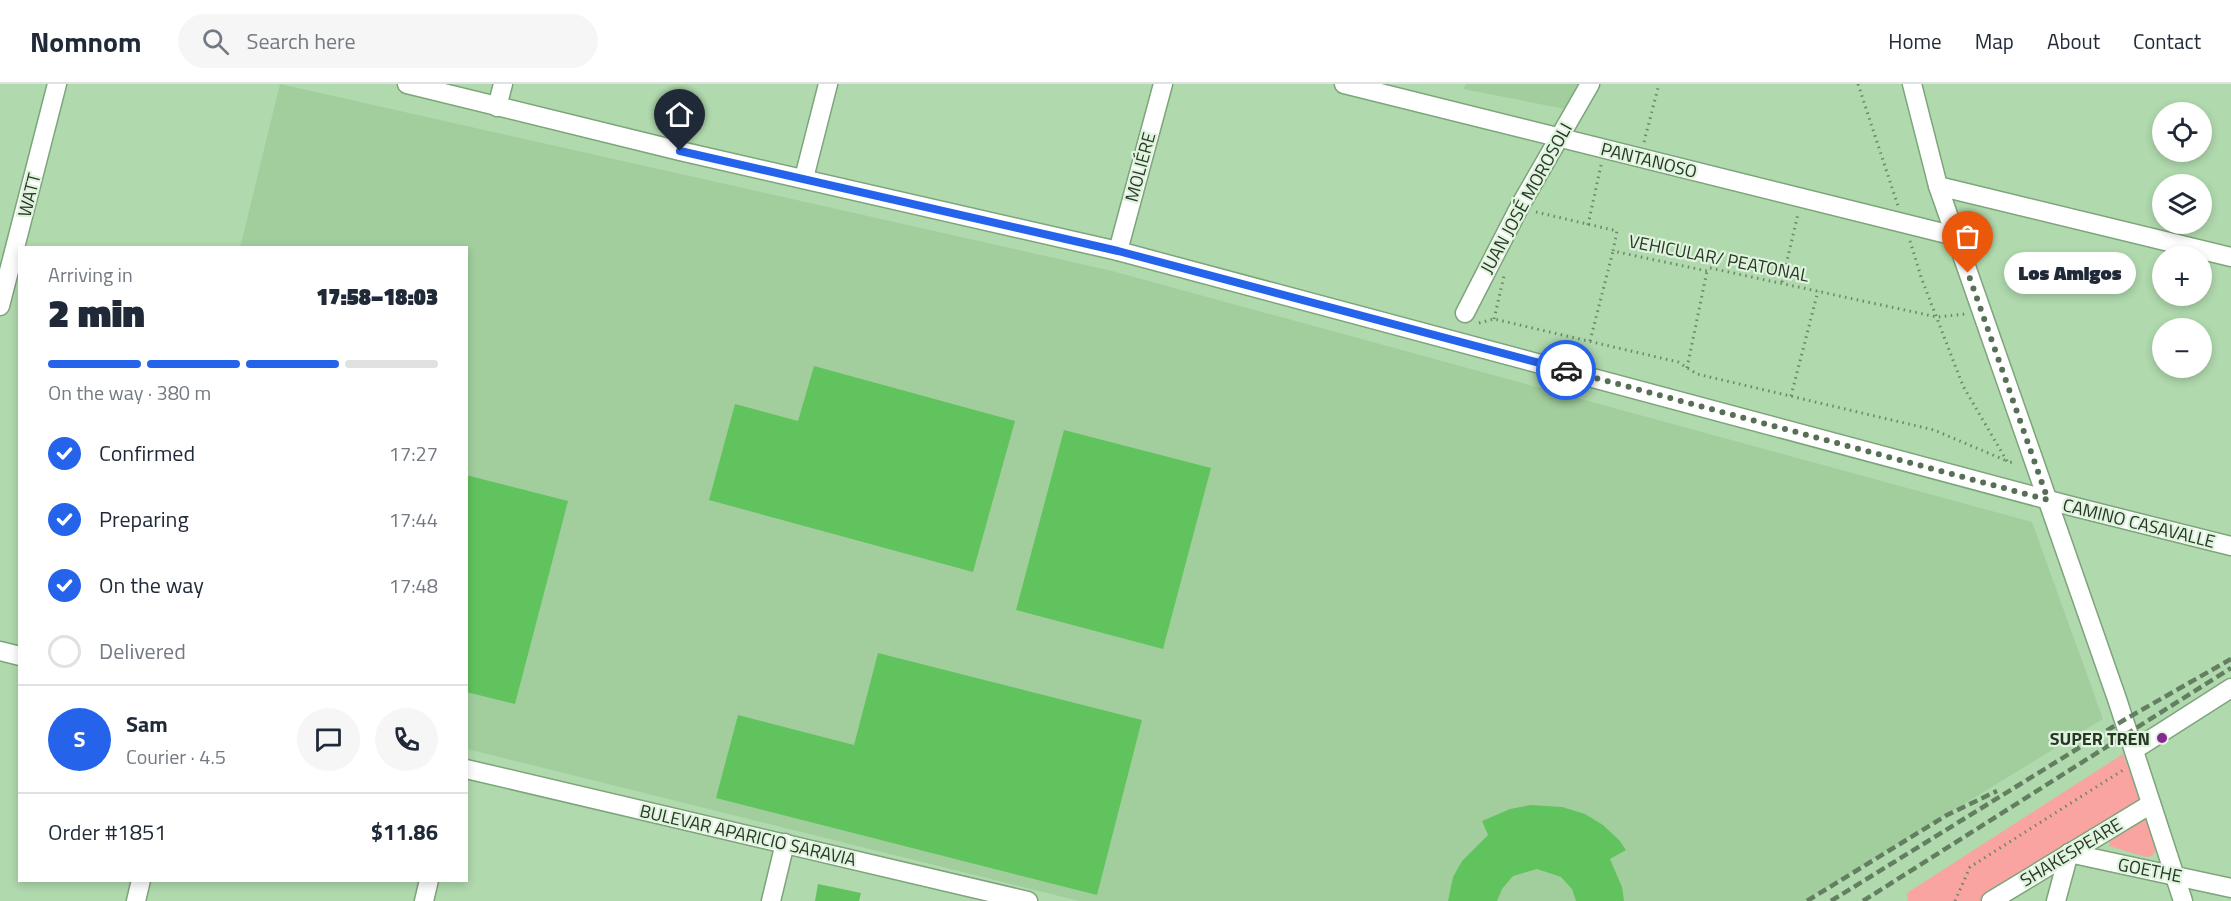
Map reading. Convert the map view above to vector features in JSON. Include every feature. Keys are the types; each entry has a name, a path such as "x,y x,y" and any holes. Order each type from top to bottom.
{"street":[{"name":"WATT","path":"0,306 57,84"},
{"name":"CAMINO CASAVALLE","path":"407,84 1118,251 2048,500 2231,546"},
{"path":"497,106 503,84"},
{"path":"804,178 828,84"},
{"name":"MOLIÉRE","path":"1118,251 1163,84"},
{"name":"PANTANOSO","path":"1344,84 1955,236"},
{"name":"JUAN JOSÉ MOROSOLI","path":"1469,319 1521,204 1590,84"},
{"path":"1911,84 1938,186 2136,756 2183,901"},
{"path":"1938,186 2231,258"},
{"path":"0,651 18,656"},
{"path":"2136,756 2231,688"},
{"name":"BULEVAR APARICIO SARAVIA","path":"468,769 1019,900"},
{"name":"SHAKESPEARE","path":"1991,901 2151,804"},
{"path":"771,901 785,843"},
{"path":"2056,901 2069,853"},
{"name":"GOETHE","path":"2069,853 2175,876 2196,878 2231,888"},
{"path":"136,901 141,882"},
{"path":"424,901 429,882"}],"path":[{"path":"1640,158 1659,84"},
{"path":"1858,84 1904,223 1963,387 2007,461"},
{"path":"1588,225 1605,149"},
{"path":"1782,282 1802,198"},
{"name":"VEHICULAR/ PEATONAL","path":"1521,204 1540,214 1617,231 1613,251 1707,271 1710,268 1782,282 1937,317 1981,310"},
{"path":"1590,341 1613,251"},
{"path":"1687,368 1707,271"},
{"path":"1791,396 1818,291"},
{"path":"1469,319 1494,319 1678,362 1697,374 1934,430 2007,461 2032,459"},
{"path":"1955,901 1970,867 2136,756"}],"shaded area":[{"path":"280,84 1112,271 2032,522 2103,719 1805,901 1079,901 468,749 468,246 240,246"},
{"path":"1466,84 1579,84 1565,109 1463,89"},
{"path":"2123,754 2141,799 2137,805 1981,901 1908,901 1907,893"},
{"path":"2145,817 2157,848 2152,856 2146,857 2109,846 2110,837"}],"building":[{"path":"814,366 1015,421 973,572 709,500 735,404 798,421"},
{"path":"1064,430 1211,468 1163,649 1016,610"},
{"path":"468,476 568,501 515,704 468,692"},
{"path":"878,653 1142,720 1097,895 716,798 738,715 854,745"},
{"path":"1531,805 1562,807 1585,814 1603,825 1620,841 1626,850 1610,859 1622,887 1624,901 1576,901 1572,889 1561,877 1537,869 1513,876 1502,889 1497,901 1448,901 1453,877 1462,861 1488,835 1482,821 1510,809"},
{"path":"818,884 861,893 859,901 815,901"}],"railway":[{"path":"1831,901 2124,720 2231,659"},
{"path":"1863,901 2231,668"},
{"path":"1807,901 1947,815 1997,791"}],"way so far":[{"path":"1566,370 2048,500 1968,273"}],"place":[{"name":"Los Amigos","path":"1968,273"},
{"name":"SUPER TREN","path":"2162,738"}],"route":[{"path":"680,151 1118,251 1566,370"}]}
